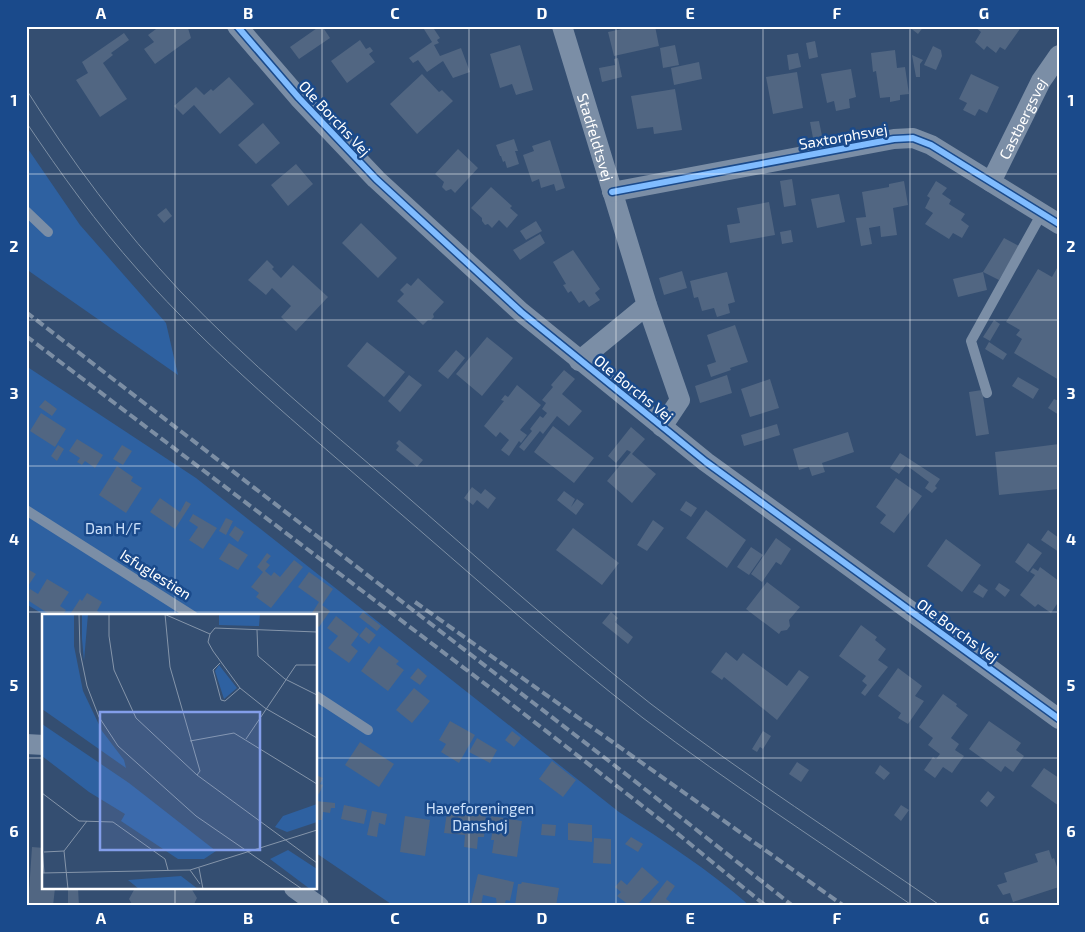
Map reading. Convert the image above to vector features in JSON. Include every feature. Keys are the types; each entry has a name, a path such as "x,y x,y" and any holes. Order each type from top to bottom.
{"street":[{"name":"Ole Borchs Vej","path":"237,26 299,98 376,179 521,312 579,361 736,484 1059,719"},
{"name":"Stadfeldtsvej","path":"562,26 647,305 680,400 662,427"},
{"name":"Castbergsvej","path":"990,182 1041,81 1059,55"},
{"name":"Saxtorphsvej","path":"612,192 894,139 913,138 931,145 1059,224"},
{"path":"579,361 647,305"},
{"path":"26,744 42,744"},
{"path":"297,890 319,906"}],"lane":[{"path":"26,211 48,232"},
{"path":"987,393 971,341 1042,213"},
{"name":"Isfuglestien","path":"26,510 190,614"},
{"path":"318,697 368,730"}],"green space":[{"path":"26,146 80,225 166,323 178,375 26,269"},
{"path":"26,366 196,478 619,812 702,868 750,906 394,906 318,854 318,614 43,614 26,604"}],"building":[{"path":"160,26 188,28 191,38 155,64 144,49 154,42 148,35"},
{"path":"322,26 330,38 299,59 290,47"},
{"path":"422,26 432,26 440,38 437,40 439,43 434,45 440,56 461,48 470,72 453,78 443,61 427,72 418,60 413,63 409,58 432,42"},
{"path":"636,26 655,26 659,46 614,56 608,32"},
{"path":"908,26 924,26 918,34"},
{"path":"974,26 1022,26 1005,50 1000,47 996,53 987,46 984,50 975,42 981,32"},
{"path":"124,33 129,40 111,53 113,55 103,63 127,99 100,117 76,80 88,73 82,62"},
{"path":"360,40 366,49 370,47 373,51 369,54 375,62 347,83 331,61"},
{"path":"815,41 818,57 809,59 806,43"},
{"path":"520,45 533,90 516,95 512,84 500,88 490,54"},
{"path":"675,45 679,65 663,68 660,48"},
{"path":"933,46 941,50 942,56 936,70 924,65"},
{"path":"895,50 897,68 905,67 909,94 900,95 900,100 890,102 890,97 880,98 876,71 873,72 871,53"},
{"path":"798,53 801,67 789,70 787,55"},
{"path":"912,55 923,60 920,64 920,77 916,77"},
{"path":"618,58 622,77 602,82 599,68 615,65 614,59"},
{"path":"699,62 702,79 674,85 671,68"},
{"path":"851,69 856,97 849,99 850,108 836,111 834,101 827,103 821,74"},
{"path":"797,72 803,108 773,114 766,77"},
{"path":"422,74 439,92 442,90 453,101 417,134 390,104"},
{"path":"971,74 999,87 987,113 979,109 975,116 963,110 967,103 959,99"},
{"path":"229,77 254,104 220,134 194,105 183,115 174,106 196,87 204,95 211,89 213,91"},
{"path":"675,89 682,130 654,134 653,127 637,129 631,96"},
{"path":"819,121 822,136 813,138 810,122"},
{"path":"263,123 280,143 256,164 238,145"},
{"path":"514,139 518,151 515,151 519,164 507,168 496,145"},
{"path":"550,140 565,188 556,191 554,184 541,188 539,179 532,182 523,155 534,151 532,146"},
{"path":"458,149 478,168 455,193 451,189 446,191 442,187 444,182 435,174"},
{"path":"296,164 313,184 288,206 271,185"},
{"path":"792,179 796,205 784,207 780,181"},
{"path":"904,181 908,205 893,208 897,235 881,237 880,226 869,228 872,244 861,246 856,218 866,217 862,192 889,187 889,184"},
{"path":"936,181 947,188 942,194 951,200 949,204 965,214 961,220 969,226 962,238 953,233 949,239 925,224 933,213 925,208 930,198 927,196"},
{"path":"491,187 512,206 510,208 518,215 507,228 499,220 492,228 488,224 485,225 482,218 471,208"},
{"path":"839,194 845,222 817,228 811,199"},
{"path":"769,202 775,235 730,243 727,225 740,223 737,208"},
{"path":"166,208 172,216 164,223 157,215"},
{"path":"536,221 542,231 526,240 520,231"},
{"path":"361,223 397,258 378,278 342,243"},
{"path":"791,230 793,242 782,244 780,232"},
{"path":"540,234 545,243 520,260 513,250"},
{"path":"1004,238 1019,246 999,280 983,272"},
{"path":"573,250 600,289 595,293 600,300 589,307 584,300 579,303 571,291 568,293 563,285 566,284 553,262"},
{"path":"267,260 274,267 272,269 281,278 293,265 328,297 296,331 281,317 291,306 272,288 266,295 248,280"},
{"path":"1057,268 1059,269 1059,380 1014,353 1022,339 1016,335 1020,330 1006,322 1038,269 1052,277"},
{"path":"682,271 687,288 664,295 659,278"},
{"path":"727,272 735,302 728,304 730,313 717,317 714,308 702,311 698,297 694,298 690,281"},
{"path":"983,272 987,290 958,297 953,279"},
{"path":"418,278 444,302 433,314 434,317 423,325 397,301 404,294 400,290 407,283 411,286"},
{"path":"994,320 1000,324 990,341 983,337"},
{"path":"735,325 748,362 711,377 707,365 716,362 707,335"},
{"path":"487,337 513,358 482,396 456,374"},
{"path":"367,342 405,372 384,397 347,366"},
{"path":"989,342 1007,354 1003,360 985,349"},
{"path":"456,350 465,358 448,379 438,371"},
{"path":"564,370 575,379 562,394 582,411 569,426 557,416 543,434 540,431 524,451 519,447 532,431 530,429 540,416 543,418 547,413 542,409 546,403 542,400 553,387 551,385"},
{"path":"409,375 422,385 400,412 388,401"},
{"path":"727,375 732,393 700,403 695,386"},
{"path":"1018,377 1039,389 1033,399 1012,386"},
{"path":"770,379 779,408 750,417 741,389"},
{"path":"517,385 541,405 520,430 527,435 521,443 519,441 509,456 501,450 509,440 500,432 496,437 484,426 504,401 501,400 505,395 508,397"},
{"path":"982,390 989,434 976,436 969,392"},
{"path":"1054,399 1059,401 1059,415 1048,408"},
{"path":"45,400 57,409 52,416 39,407"},
{"path":"41,413 66,429 55,447 30,431"},
{"path":"777,424 780,435 744,446 741,435"},
{"path":"553,426 594,458 574,483 534,452"},
{"path":"631,427 645,439 632,454 656,474 632,503 607,481 631,452 627,450 616,463 608,456"},
{"path":"848,432 854,452 822,463 825,472 812,476 809,467 799,470 793,449"},
{"path":"77,439 103,455 95,468 85,461 82,465 77,462 80,458 69,451"},
{"path":"399,440 423,460 417,467 396,450 399,446 396,443"},
{"path":"1059,444 1059,489 999,495 995,452"},
{"path":"58,445 64,449 57,461 51,456"},
{"path":"122,445 132,451 123,465 113,459"},
{"path":"900,453 940,479 935,486 937,488 932,493 925,488 929,482 906,465 899,474 890,468"},
{"path":"117,466 133,477 131,481 142,488 126,513 99,495"},
{"path":"896,478 922,496 894,533 880,523 886,515 876,507"},
{"path":"472,487 481,494 485,489 496,498 488,509 477,500 473,505 464,498"},
{"path":"564,491 575,499 571,507 577,499 584,504 576,515 557,500"},
{"path":"160,498 180,512 186,501 191,504 175,529 150,512"},
{"path":"686,501 697,508 691,517 680,510"},
{"path":"706,510 746,540 727,568 686,538"},
{"path":"193,514 217,528 203,549 189,540 198,527 189,521"},
{"path":"226,518 233,521 226,535 219,531"},
{"path":"653,520 664,528 647,551 637,545"},
{"path":"235,526 244,532 238,542 229,535"},
{"path":"573,528 619,563 602,585 556,550"},
{"path":"1048,530 1059,538 1059,552 1041,540"},
{"path":"776,538 791,549 781,565 776,562 762,582 751,574"},
{"path":"946,539 981,565 962,592 927,566"},
{"path":"229,543 248,555 238,570 219,559"},
{"path":"1028,543 1042,553 1028,572 1015,562"},
{"path":"751,547 763,555 749,575 737,567"},
{"path":"267,553 271,556 266,562 270,565 265,571 271,576 274,572 280,577 294,560 303,567 271,608 256,597 259,593 251,587 263,572 257,567"},
{"path":"1040,567 1059,581 1059,601 1051,613 1038,604 1035,607 1020,595 1035,575 1030,572 1033,568 1038,571"},
{"path":"26,568 36,574 26,589"},
{"path":"309,572 333,589 322,605 330,611 319,627 318,614 311,614 319,602 298,587"},
{"path":"47,579 69,592 60,606 66,610 63,614 49,614 26,599 30,589 38,594"},
{"path":"767,582 800,607 789,620 790,626 787,630 781,631 779,634 746,609"},
{"path":"999,583 1010,590 1005,597 995,589"},
{"path":"979,584 988,590 983,598 973,592"},
{"path":"87,593 102,602 97,611 102,614 70,614 80,599 82,601"},
{"path":"363,612 381,626 377,631 359,617"},
{"path":"611,612 618,618 615,622 633,637 628,644 602,623"},
{"path":"336,616 359,634 351,645 358,651 349,663 328,648 338,636 327,628"},
{"path":"861,625 877,637 875,640 886,649 878,660 888,667 865,696 861,693 867,685 862,681 866,676 839,656"},
{"path":"366,627 376,635 369,644 359,636"},
{"path":"379,646 399,661 396,664 404,670 388,691 361,671"},
{"path":"726,652 737,661 743,653 787,686 799,670 809,677 777,720 724,677 722,680 711,672"},
{"path":"418,668 427,676 420,685 410,678"},
{"path":"898,668 922,686 915,696 924,701 908,724 898,718 901,713 878,696"},
{"path":"414,688 430,701 412,723 396,710"},
{"path":"943,694 968,715 951,738 959,744 955,750 964,756 952,773 943,767 935,778 924,770 933,757 936,759 940,754 928,745 933,738 919,727"},
{"path":"450,721 475,735 459,763 441,752 446,744 439,740"},
{"path":"989,721 1021,743 1016,750 1024,756 1013,772 1005,766 1001,772 969,749"},
{"path":"512,731 521,738 514,747 505,740"},
{"path":"763,731 771,736 763,749 760,747 757,752 752,749"},
{"path":"477,738 497,750 490,763 469,752"},
{"path":"360,742 394,764 379,787 345,765"},
{"path":"552,761 576,780 563,797 539,779"},
{"path":"797,762 809,770 801,782 789,774"},
{"path":"880,765 890,773 884,780 875,773"},
{"path":"1044,768 1059,778 1059,806 1031,786"},
{"path":"318,776 323,778 320,784 323,785 319,794"},
{"path":"988,791 995,797 987,807 980,801"},
{"path":"318,801 335,803 335,808 331,808 330,813 323,812 322,820 318,820"},
{"path":"344,805 367,810 364,824 341,819"},
{"path":"901,805 909,810 901,821 894,815"},
{"path":"372,811 387,814 385,825 379,823 377,837 367,835"},
{"path":"447,812 476,816 476,813 486,814 484,837 478,837 477,849 464,847 465,835 444,833"},
{"path":"405,816 430,820 425,856 400,852"},
{"path":"491,816 522,821 517,857 492,853 494,840 491,840 494,821 490,821"},
{"path":"568,823 592,825 592,842 568,840"},
{"path":"542,824 556,825 555,836 541,835"},
{"path":"631,837 643,844 638,852 625,844"},
{"path":"594,838 611,839 611,864 593,863"},
{"path":"32,847 42,848 42,890 55,890 53,906 28,906"},
{"path":"1049,850 1059,873 1059,887 1013,902 1010,893 1003,895 997,885 1007,882 1004,873 1038,862 1035,854"},
{"path":"642,867 659,882 636,906 628,906 617,896 621,892 615,887 621,880 627,885"},
{"path":"478,874 514,882 510,901 506,900 504,906 497,906 496,898 483,895 481,906 471,903"},
{"path":"667,880 675,886 666,899 675,906 647,906"},
{"path":"522,882 559,888 556,906 532,904 532,906 515,906 518,884"},
{"path":"68,890 78,890 79,906 68,906"},
{"path":"134,890 192,890 197,898 193,906 133,906 129,899"}],"tram line":[{"path":"26,89 79,168 138,243 205,317 285,392 554,624 651,704 758,781 941,906"},
{"path":"26,122 52,161 108,235 138,270 197,332 291,418 546,639 643,718 743,790 913,906"}],"railway":[{"path":"26,312 627,775 793,906"},
{"path":"26,336 497,693 667,825 766,906"},
{"path":"415,602 844,906"}],"cycle path":[{"path":"237,26 299,98 376,179 521,312 706,462 1059,719"},
{"path":"612,192 894,139 913,138 931,145 1059,224"}],"park label":[{"name":"Dan H/F","path":"113,528"},
{"name":"Haveforeningen Danshøj","path":"480,816"}]}
